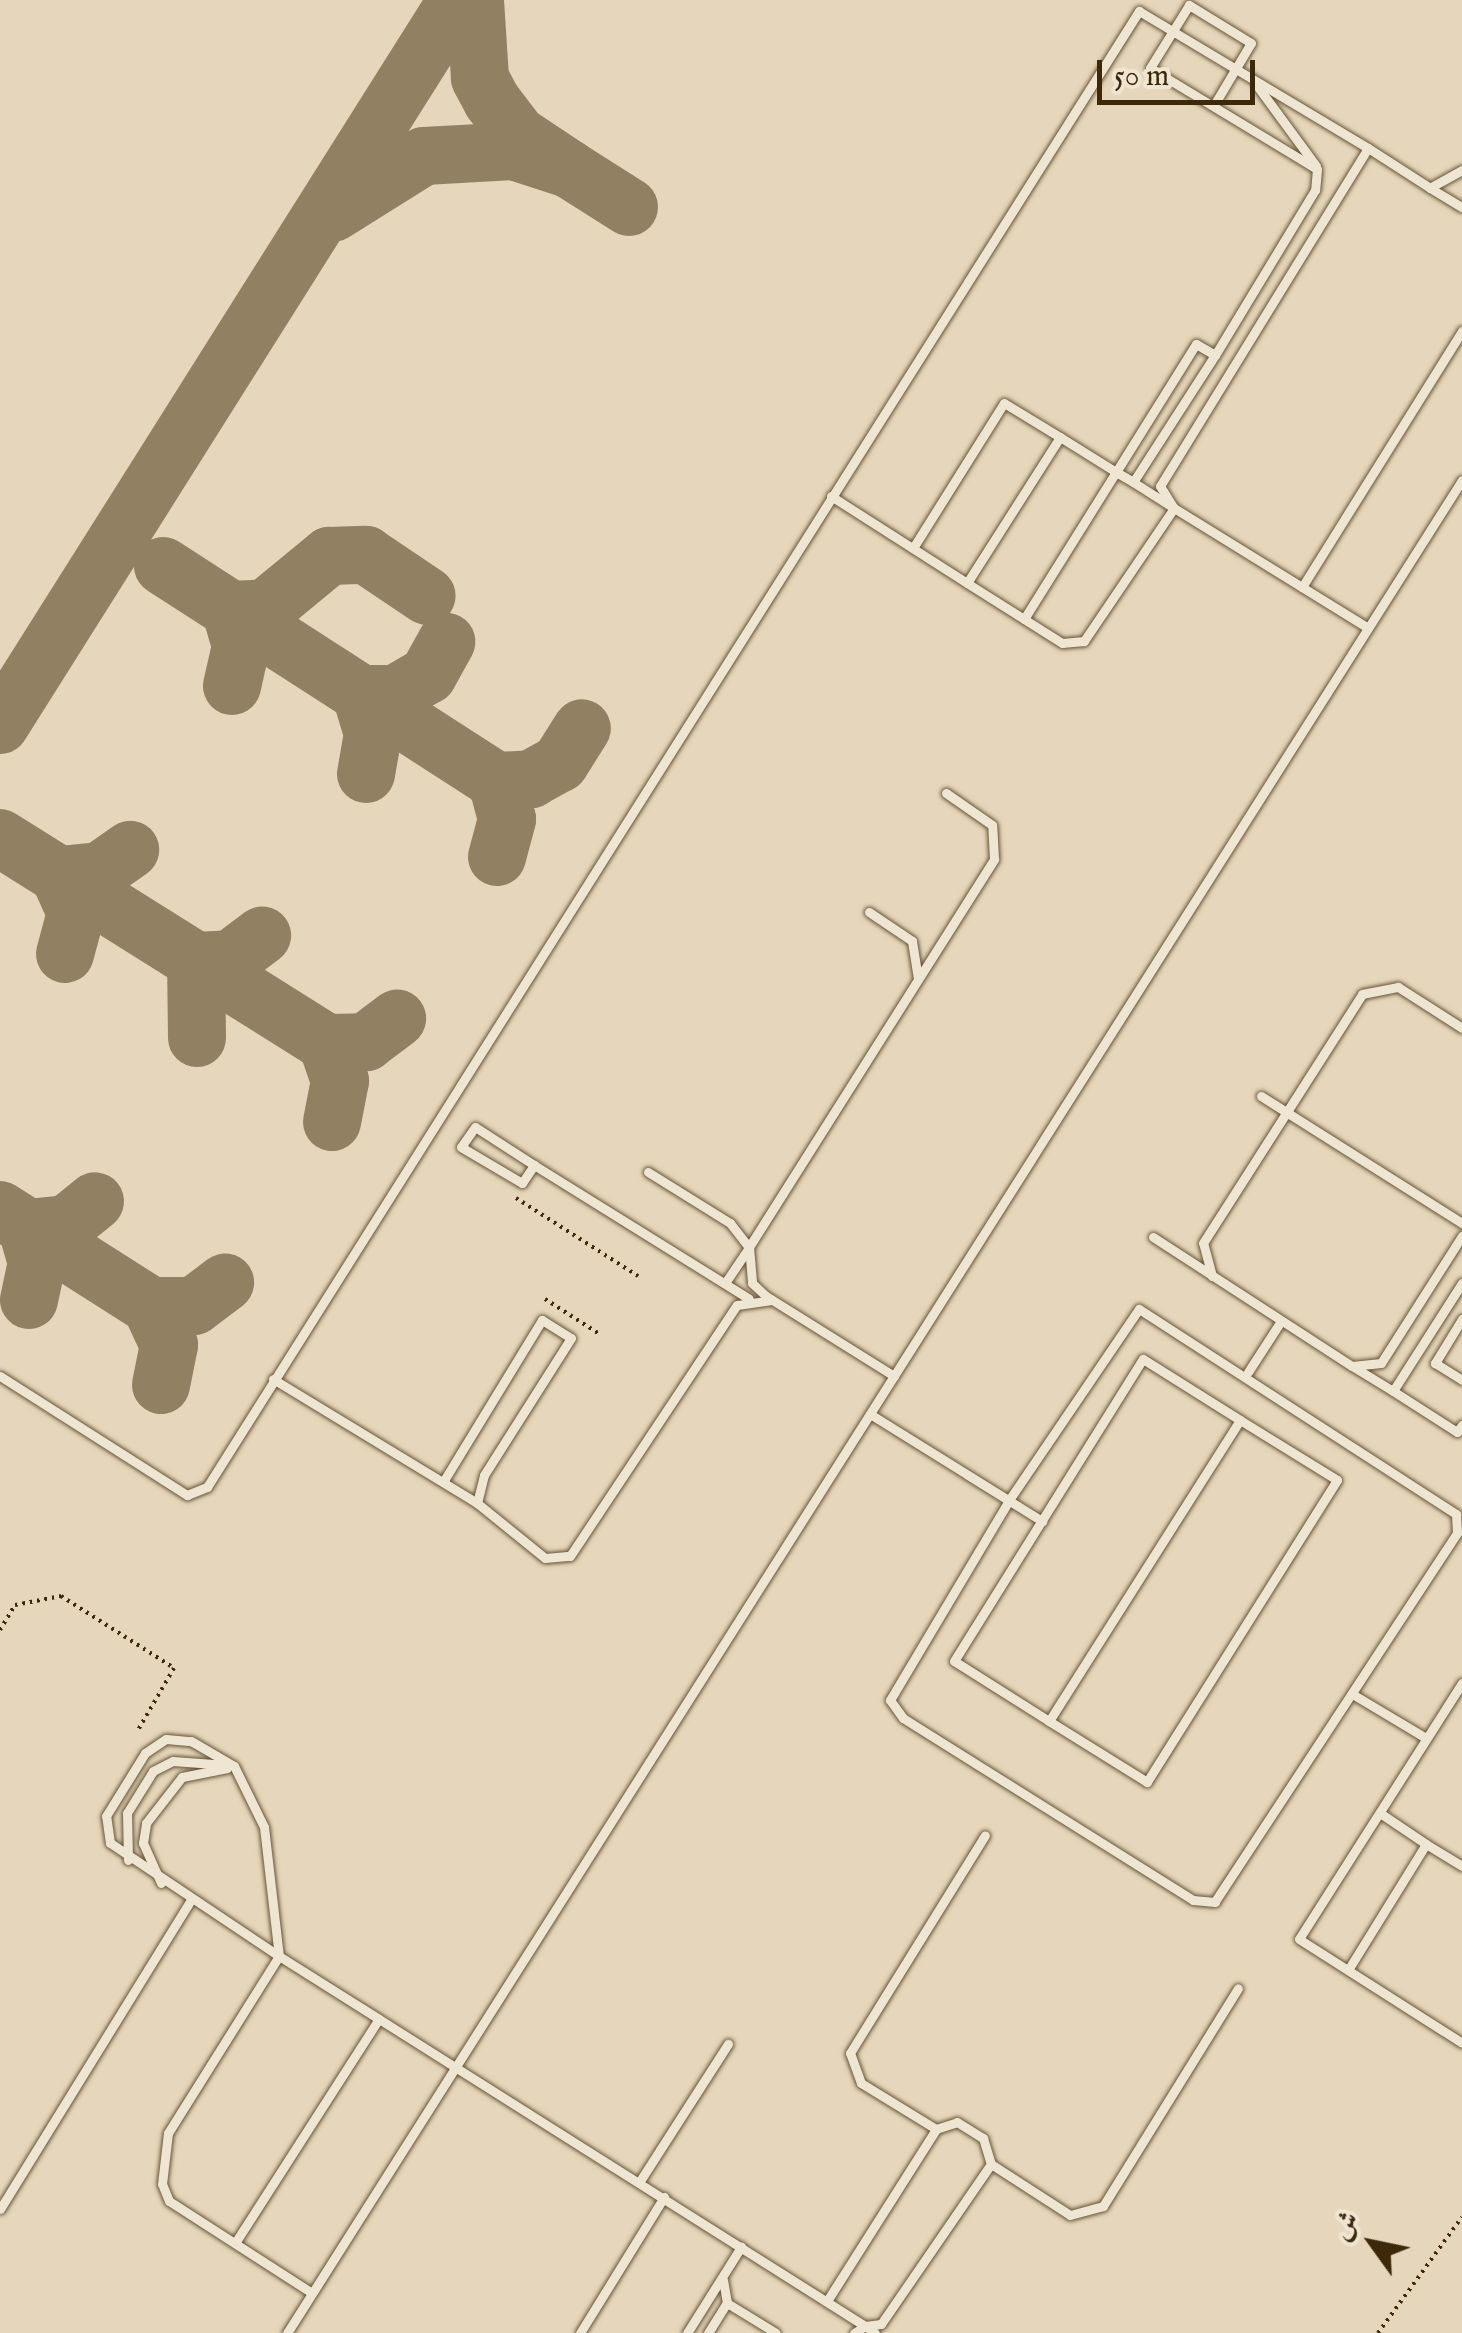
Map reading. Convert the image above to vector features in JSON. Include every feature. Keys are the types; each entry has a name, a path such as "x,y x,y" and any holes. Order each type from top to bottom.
{"lane":[{"path":"1214,105 1251,43 1188,5 1150,68 1317,169"},
{"path":"0,1376 187,1495 207,1486 1140,11 1462,207"},
{"path":"1134,482 1315,190 1317,169 1289,120 1238,70"},
{"path":"1174,508 1161,475 1368,148"},
{"path":"1430,188 1462,170"},
{"path":"1302,587 1462,331"},
{"path":"1024,619 1196,344 1214,355"},
{"path":"913,548 1004,402 1368,628"},
{"path":"967,583 1060,437"},
{"path":"286,2333 1462,480"},
{"path":"830,496 1062,643 1084,641 1174,508"},
{"path":"725,1284 918,980 997,842 981,813 946,793"},
{"path":"869,912 912,941 918,980"},
{"path":"1212,1276 1199,1255 1203,1244 1372,987 1398,986 1462,1028"},
{"path":"1261,1096 1462,1223"},
{"path":"534,1165 522,1183 461,1147 475,1127 749,1299 772,1300"},
{"path":"648,1172 730,1223 749,1247 752,1284 894,1376"},
{"path":"1352,1366 1381,1363 1462,1236"},
{"path":"1153,1237 1457,1432 1462,1424"},
{"path":"1393,1392 1462,1283"},
{"path":"273,1380 443,1482 545,1558 570,1556 749,1299"},
{"path":"1139,1309 1248,1372 1456,1514 1457,1533 1232,1888 1215,1902 1194,1900 903,1718 890,1700 1009,1500 1139,1309"},
{"path":"443,1482 542,1320 571,1338 484,1476 476,1504"},
{"path":"1462,1320 1435,1363 1462,1380"},
{"path":"1248,1372 1281,1321"},
{"path":"1144,1359 1240,1420 1337,1480 1147,1782 954,1661 1144,1359"},
{"path":"870,1414 1042,1520"},
{"path":"1049,1721 1240,1420"},
{"path":"1462,1683 1299,1938 1462,2043"},
{"path":"1354,1696 1426,1738"},
{"path":"312,2293 169,2200 159,2159 279,1956 264,1827 234,1766 191,1741 166,1739 145,1753 106,1816 110,1843 130,1864 190,1900 279,1956 379,2019 640,2181 875,2333"},
{"path":"130,1864 124,1824 153,1772 190,1760 234,1766"},
{"path":"161,1882 143,1843 168,1787 234,1766"},
{"path":"1380,1813 1462,1866"},
{"path":"936,2129 861,2084 850,2053 985,1834"},
{"path":"1348,1970 1426,1844"},
{"path":"0,2208 190,1900"},
{"path":"827,2302 936,2129 957,2122 984,2138 991,2164 1070,2215 1091,2214 1238,1988"},
{"path":"235,2243 379,2019"},
{"path":"640,2181 728,2044"},
{"path":"850,2316 852,2333 904,2302 991,2164"},
{"path":"580,2333 664,2197"},
{"path":"687,2333 741,2247"},
{"path":"708,2333 727,2302 724,2275"},
{"path":"727,2302 776,2333"}],"path":[{"path":"508,1192 638,1276"},
{"path":"545,1299 601,1335"},
{"path":"0,1630 15,1605 61,1596 174,1668 138,1730"},
{"path":"1378,2333 1462,2217"}],"taxiway":[{"path":"0,725 457,0"},
{"path":"333,213 424,156 513,151 569,169 518,135 492,101 480,78 475,0"},
{"path":"569,169 629,207"},
{"path":"232,686 241,646 231,610 266,608 329,556 366,555 427,596"},
{"path":"163,566 497,781"},
{"path":"366,774 373,734 361,694 395,694 428,675 446,642"},
{"path":"497,857 507,819 497,781 531,779 560,763 582,728"},
{"path":"0,838 327,1043"},
{"path":"65,954 76,913 59,875 100,871 130,850"},
{"path":"197,1038 196,961 231,959 262,936"},
{"path":"332,1122 340,1081 327,1043 366,1042 397,1019"},
{"path":"29,1300 37,1263 27,1228 67,1224 95,1201"},
{"path":"0,1210 151,1306"},
{"path":"161,1385 169,1345 151,1306 194,1306 225,1283"}]}
